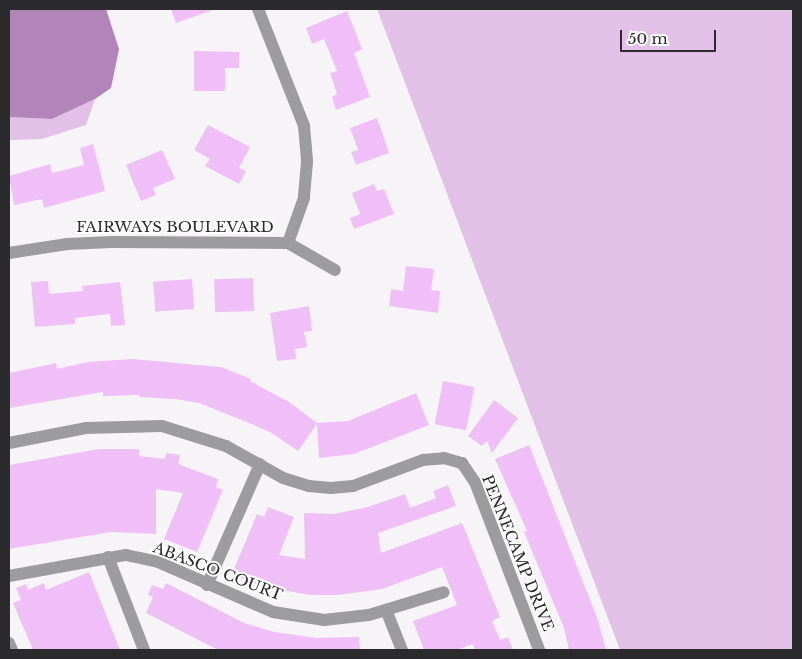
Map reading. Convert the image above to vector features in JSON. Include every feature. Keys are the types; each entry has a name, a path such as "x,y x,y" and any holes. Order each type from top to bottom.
{"street":[{"path":"258,9 304,126 307,162 304,198 288,243"},
{"name":"FAIRWAYS BOULEVARD","path":"9,253 67,244 103,242 288,243 334,270"},
{"name":"PENNECAMP DRIVE","path":"9,443 86,428 162,426 226,446 283,478 309,486 331,488 353,486 423,460 444,458 462,463 474,482 539,650"},
{"path":"207,584 260,464"},
{"name":"ABASCO COURT","path":"9,576 126,555 158,562 273,612 324,620 386,610 444,592"},
{"path":"108,557 144,650"},
{"path":"386,610 402,650"},
{"path":"9,643 12,650"}],"shaded area":[{"path":"9,9 106,9 119,49 111,88 95,99 52,119 9,117"},
{"path":"377,9 793,9 793,650 620,650"},
{"path":"95,99 86,125 42,139 9,140 9,117 52,119"}],"building":[{"path":"171,9 213,9 213,10 176,23"},
{"path":"347,11 362,49 354,53 370,97 336,110 332,97 337,94 330,73 337,71 324,39 312,44 306,28"},
{"path":"194,51 239,52 239,68 225,68 225,91 194,91"},
{"path":"377,118 389,153 356,165 351,152 358,150 350,128"},
{"path":"208,125 250,147 239,168 246,171 239,184 205,166 210,159 194,150"},
{"path":"93,144 105,191 44,208 42,199 14,205 9,176 50,164 52,173 84,165 80,148"},
{"path":"162,150 175,179 153,188 156,195 141,201 126,165"},
{"path":"374,184 377,191 384,189 394,214 354,229 350,218 360,214 352,193"},
{"path":"406,266 434,269 431,290 440,291 438,313 389,306 391,289 403,291"},
{"path":"253,278 254,311 215,312 214,279"},
{"path":"192,279 194,309 155,312 153,282"},
{"path":"48,281 49,294 83,291 82,286 120,282 125,325 111,326 110,314 75,318 75,324 35,327 31,282"},
{"path":"309,306 312,331 304,332 307,347 295,349 296,359 277,361 270,313"},
{"path":"132,359 221,367 251,379 250,381 289,402 317,423 348,421 416,393 429,425 354,454 319,458 317,424 298,451 270,432 244,421 199,403 175,399 139,397 140,395 103,396 103,392 9,408 9,373 56,363 57,369 88,362"},
{"path":"443,381 474,387 466,430 435,424"},
{"path":"494,400 518,418 492,453 487,441 482,446 468,436"},
{"path":"529,445 598,620 606,650 569,650 564,628 524,532 527,531 495,459"},
{"path":"99,449 139,449 139,456 165,459 166,453 180,455 178,464 218,479 216,487 223,490 197,552 164,539 183,493 156,489 156,534 111,532 9,549 9,465"},
{"path":"448,485 456,506 378,533 381,553 462,523 500,617 492,621 500,640 508,637 513,650 475,650 473,644 457,650 424,650 413,621 457,605 442,567 382,589 338,595 310,595 264,587 232,574 257,514 264,517 268,507 294,517 279,555 305,559 304,513 334,514 368,507 405,494 410,508 436,498 433,491"},
{"path":"89,572 120,650 33,650 13,603 21,600 16,588 26,584 28,590 44,583 46,590"},
{"path":"166,583 244,623 274,632 317,638 359,637 360,650 218,650 146,613 153,597 148,595 152,585 163,589"}]}
